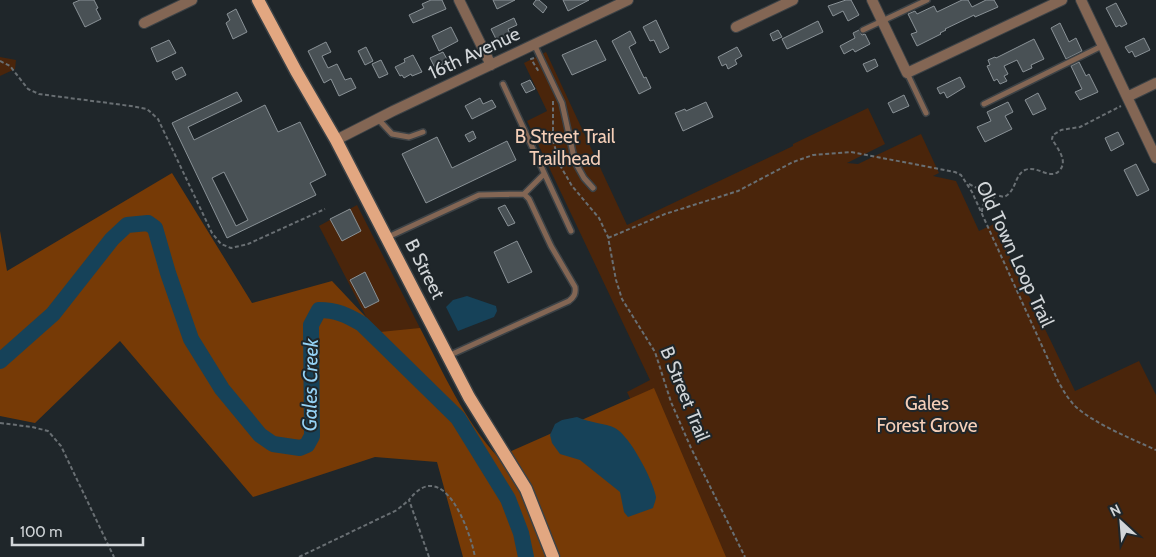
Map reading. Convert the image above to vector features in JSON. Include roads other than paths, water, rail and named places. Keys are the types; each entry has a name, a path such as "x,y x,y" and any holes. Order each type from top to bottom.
{"main road":[{"name":"B Street","path":"258,0 388,237 479,415 526,489 553,557"}],"street":[{"path":"144,24 192,0"},
{"path":"459,0 491,65"},
{"name":"16th Avenue","path":"336,140 628,0"},
{"path":"736,27 793,0"},
{"path":"872,0 907,73 1062,0"},
{"path":"1080,0 1156,158"},
{"path":"1127,97 1156,83"}],"lane":[{"path":"863,30 927,0"},
{"path":"534,44 562,103 575,162 584,178 593,188"},
{"path":"984,104 1103,46"},
{"path":"907,73 926,113"},
{"path":"503,84 571,231"},
{"path":"378,119 392,134 409,137 423,132"},
{"path":"388,237 479,195 524,194 544,174"},
{"path":"448,356 569,301 574,297 575,287 524,194"}],"water":[{"path":"467,296 496,306 497,311 494,317 458,331 446,307 453,300"},
{"path":"577,417 615,428 627,440 640,459 654,489 656,497 653,508 628,517 624,512 620,492 580,460 560,454 552,443 550,435 555,424 562,420"}],"waterway":[{"name":"Gales Creek","path":"0,361 53,314 112,239 127,225 148,223 155,228 168,273 191,339 222,389 260,435 273,444 300,448 307,445 312,436 311,325 319,310 336,312 346,316 362,324 458,418 508,499 521,533 526,557"}],"park label":[{"name":"B Street Trail Trailhead","path":"565,147"},
{"name":"Gales Forest Grove","path":"927,414"}]}
